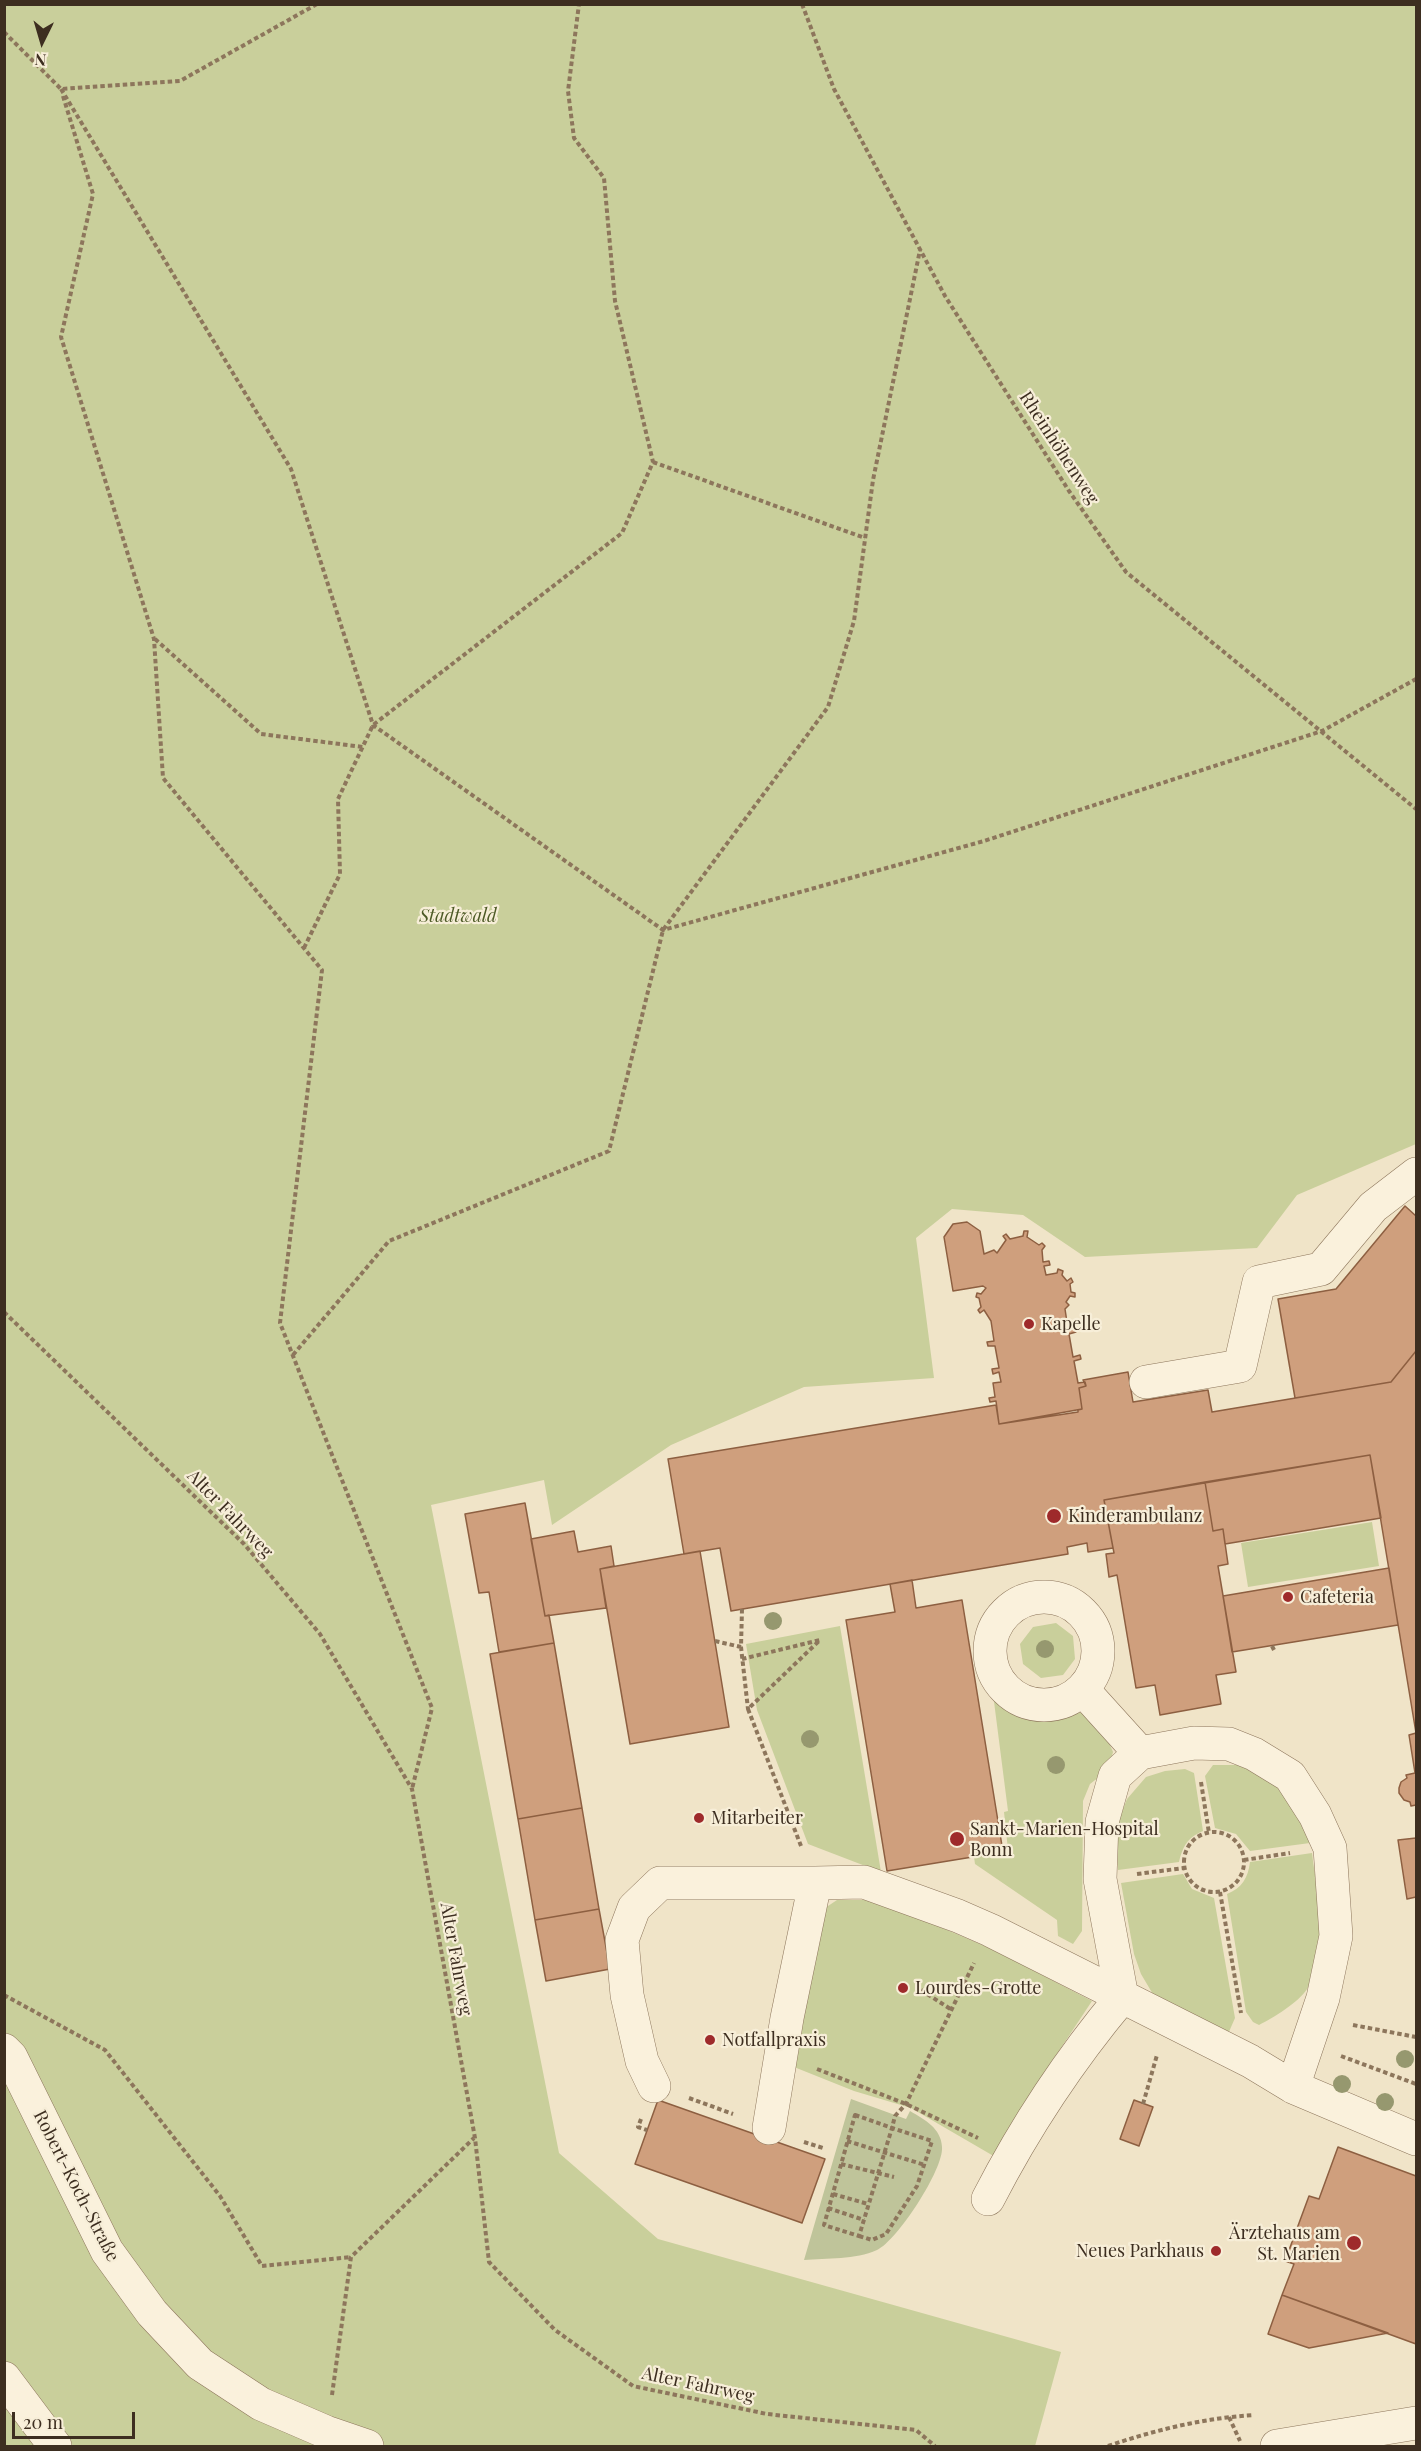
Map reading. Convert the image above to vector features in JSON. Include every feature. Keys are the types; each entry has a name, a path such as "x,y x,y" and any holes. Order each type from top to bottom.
{"street":[{"path":"1146,1382 1240,1366 1259,1282 1322,1269 1373,1207 1416,1174"},
{"path":"1083,1690 1140,1754"},
{"path":"1122,1997 1100,1879 1102,1822 1115,1776 1140,1754 1194,1743 1229,1744 1254,1754 1290,1776 1315,1815 1330,1848 1336,1936 1323,1998 1293,2087"},
{"path":"654,2086 642,2061 627,1995 622,1940 634,1908 660,1883 864,1882 990,1930 1250,2061 1293,2087 1416,2139"},
{"path":"769,2128 787,2018 815,1883"},
{"path":"988,2199 1011,2154 1093,2031 1122,1997"},
{"name":"Robert-Koch-Straße","path":"4,2049 11,2057 106,2251 152,2313 200,2364 261,2404 326,2432 368,2446"},
{"path":"4,2378 55,2446"},
{"path":"1277,2446 1416,2423"}],"path":[{"path":"61,89 180,81 317,4"},
{"path":"304,948 340,874 338,798 373,725 622,533 652,462 615,301 604,178 574,138 568,91 579,4"},
{"name":"Rheinhöhenweg","path":"802,4 834,89 945,296 1062,482 1126,572 1416,809"},
{"path":"4,32 61,89 291,469 373,725 663,930"},
{"path":"61,89 93,194 61,337 154,639 163,778 322,970 280,1323 432,1708 412,1789"},
{"path":"293,1355 389,1240 609,1151 663,930 828,707 854,621 873,480 920,249"},
{"path":"652,462 866,538"},
{"path":"154,639 261,734 363,747"},
{"path":"663,930 984,841 1322,731 1416,679"},
{"name":"Alter Fahrweg","path":"4,1312 244,1544 321,1634 412,1789 475,2138 489,2262 555,2330 633,2386 767,2414 916,2430 935,2446"},
{"path":"742,1609 741,1647 748,1709 815,1883"},
{"path":"742,1659 820,1640 748,1709"},
{"path":"715,1641 741,1647"},
{"path":"1194,1743 1209,1833"},
{"path":"1209,1833 1228,1836 1242,1850 1244,1860 1243,1871 1238,1881 1230,1888 1220,1892 1208,1892 1197,1887 1189,1879 1184,1868 1189,1845 1198,1837 1209,1833"},
{"path":"1244,1860 1330,1848"},
{"path":"1100,1879 1184,1868"},
{"path":"1220,1892 1250,2061"},
{"path":"859,2236 895,2116 906,2103 990,1930"},
{"path":"921,1990 951,2010"},
{"path":"4,1995 105,2050 220,2196 262,2266 351,2257 475,2138"},
{"path":"1143,2104 1168,2020"},
{"path":"1349,2025 1416,2037"},
{"path":"782,2057 906,2103 1011,2154"},
{"path":"855,2115 932,2141 917,2186 886,2234 872,2240 824,2225 847,2141 855,2115"},
{"path":"847,2141 925,2165"},
{"path":"842,2164 894,2177"},
{"path":"833,2194 868,2204"},
{"path":"828,2208 864,2220"},
{"path":"326,2432 351,2257"},
{"path":"1108,2446 1144,2434 1229,2417 1263,2414"},
{"path":"1229,2417 1243,2446"}],"green space":[{"name":"Stadtwald","path":"5,5 1416,5 1416,1144 1297,1195 1257,1248 1085,1257 1023,1215 952,1209 916,1238 934,1378 804,1387 671,1445 552,1525 544,1480 431,1505 559,2153 658,2239 1061,2352 1035,2446 5,2446"},
{"path":"1372,1522 1379,1566 1248,1587 1241,1543"},
{"path":"1056,1623 1073,1636 1075,1659 1063,1675 1041,1678 1023,1664 1020,1644 1033,1627"},
{"path":"840,1626 881,1872 808,1844 757,1710 746,1644"},
{"path":"992,1686 1035,1713 1069,1708 1091,1717 1103,1729 1113,1752 1108,1770 1090,1784 1083,1801 1082,1931 1073,1944 1058,1936 1057,1920 975,1864 974,1857 1008,1850 1004,1812 1008,1811"},
{"path":"1213,1765 1243,1765 1286,1792 1310,1843 1250,1851 1236,1834 1215,1828 1205,1776"},
{"path":"1185,1769 1194,1773 1203,1831 1186,1843 1179,1862 1118,1870 1116,1827 1127,1799 1146,1777 1165,1771"},
{"path":"1312,1853 1321,1922 1319,1957 1315,1973 1307,1989 1298,1999 1259,2025 1253,2022 1246,2012 1227,1894 1237,1889 1243,1882 1250,1862"},
{"path":"1183,1874 1192,1889 1214,1898 1235,2018 1228,2034 1157,2001 1141,1974 1134,1954 1121,1883"},
{"path":"837,1900 872,1900 898,1909 994,1950 1092,2001 1039,2081 997,2158 911,2108 854,2091 789,2065 819,1912"},
{"path":"851,2099 906,2119 910,2111 921,2118 939,2135 942,2147 941,2157 918,2203 886,2244 860,2256 804,2260"}],"building":[{"path":"1405,1206 1416,1216 1416,1351 1391,1382 1295,1398 1278,1299 1336,1289"},
{"name":"Kapelle","path":"967,1222 980,1231 984,1254 994,1250 997,1253 1006,1240 1003,1236 1006,1234 1010,1239 1023,1236 1024,1231 1028,1231 1027,1237 1045,1246 1042,1250 1043,1262 1049,1261 1050,1265 1044,1266 1046,1275 1057,1273 1058,1269 1063,1271 1062,1275 1067,1281 1071,1278 1073,1282 1070,1284 1071,1292 1075,1293 1075,1297 1070,1296 1066,1302 1069,1305 1065,1309 1068,1329 1075,1327 1076,1332 1069,1334 1073,1357 1080,1355 1081,1359 1074,1361 1078,1383 1085,1382 1086,1386 1079,1388 1082,1409 999,1424 996,1401 990,1402 989,1398 995,1397 993,1383 1001,1382 999,1372 993,1374 992,1369 999,1368 995,1346 988,1346 987,1342 994,1341 991,1321 984,1310 980,1313 978,1310 981,1307 979,1298 976,1297 977,1293 981,1294 986,1288 983,1286 953,1291 944,1237 953,1224"},
{"path":"1416,1351 1416,1733 1370,1455 1104,1500 1113,1548 1088,1552 1087,1543 1067,1547 1068,1554 731,1611 720,1548 684,1554 668,1459 996,1405 999,1424 1078,1412 1082,1409 1079,1388 1086,1386 1083,1380 1128,1372 1133,1402 1208,1390 1212,1412 1391,1382"},
{"path":"1370,1455 1381,1518 1225,1544 1223,1529 1213,1531 1205,1482"},
{"path":"1205,1482 1213,1531 1223,1529 1228,1564 1218,1566 1236,1672 1216,1675 1221,1704 1160,1715 1155,1685 1136,1688 1117,1575 1109,1577 1106,1554 1114,1553 1104,1500"},
{"path":"525,1503 545,1616 549,1615 554,1643 499,1652 489,1592 479,1593 465,1514"},
{"path":"574,1531 578,1552 611,1546 614,1566 600,1569 606,1608 545,1616 531,1539"},
{"path":"700,1551 729,1727 630,1744 600,1569"},
{"path":"1389,1568 1398,1625 1232,1652 1223,1596"},
{"path":"912,1580 916,1608 962,1600 1003,1852 887,1871 846,1620 895,1612 890,1584"},
{"path":"554,1643 582,1808 518,1819 490,1654"},
{"path":"1416,1733 1416,1805 1411,1806 1410,1802 1404,1800 1399,1793 1399,1788 1401,1782 1407,1778 1406,1775 1415,1773 1409,1735"},
{"path":"582,1808 599,1909 535,1920 518,1819"},
{"path":"1416,1838 1416,1897 1407,1899 1398,1840"},
{"path":"599,1909 610,1969 546,1981 535,1920"},
{"path":"658,2100 825,2159 802,2223 635,2164"},
{"path":"1134,2100 1153,2107 1139,2146 1120,2139"},
{"name":"Ärztehaus am St. Marien","path":"1338,2147 1416,2176 1416,2344 1282,2295 1294,2264 1285,2261 1309,2196 1319,2199"},
{"path":"1282,2295 1388,2333 1309,2348 1268,2334"}],"place":[{"name":"Kapelle","path":"1029,1324"},
{"name":"Kinderambulanz","path":"1054,1516"},
{"name":"Cafeteria","path":"1288,1597"},
{"name":"Mitarbeiter","path":"699,1818"},
{"name":"Sankt-Marien-Hospital Bonn","path":"957,1839"},
{"name":"Lourdes-Grotte","path":"903,1988"},
{"name":"Notfallpraxis","path":"710,2040"},
{"name":"Ärztehaus am St. Marien","path":"1354,2243"},
{"name":"Neues Parkhaus","path":"1216,2251"}]}
